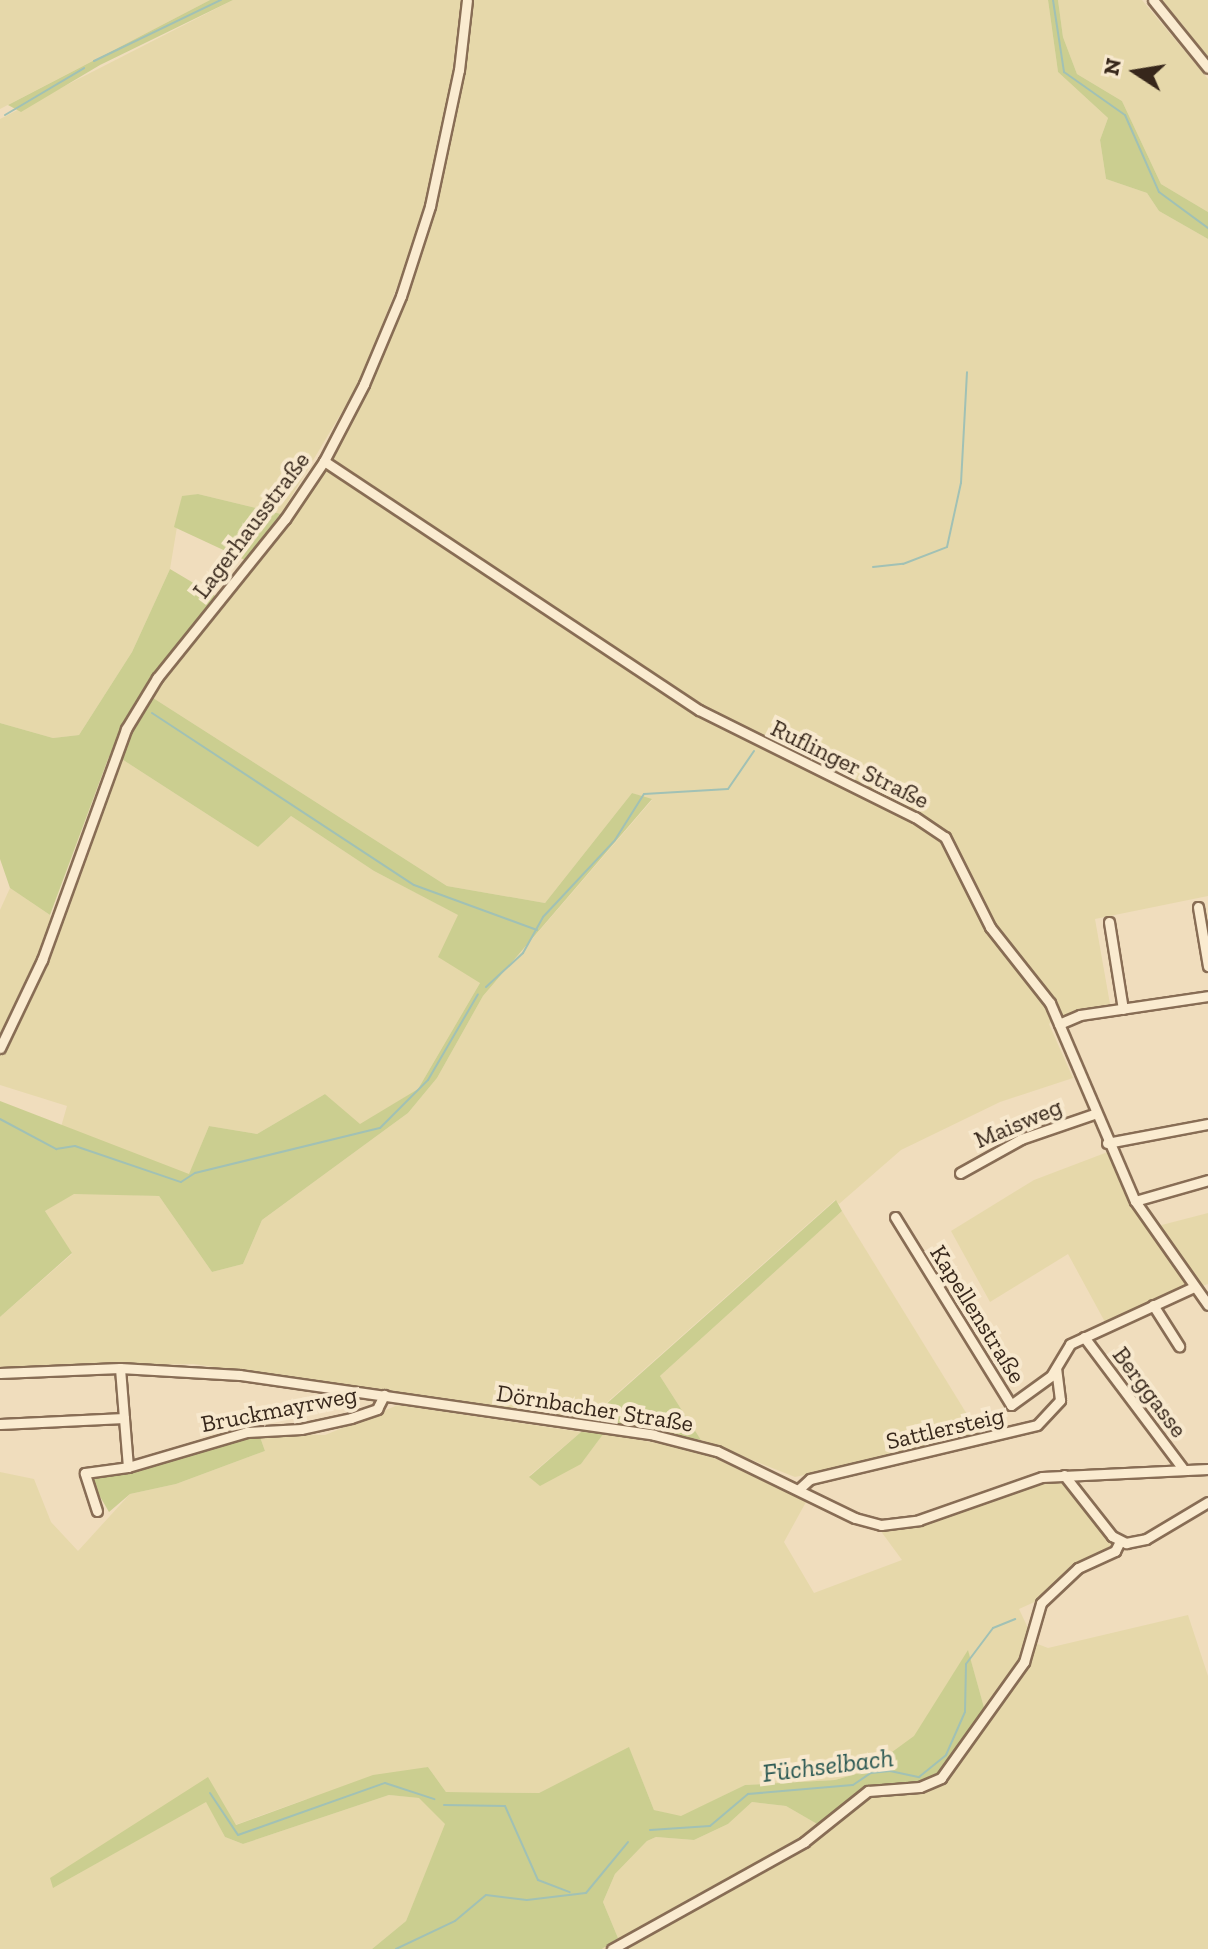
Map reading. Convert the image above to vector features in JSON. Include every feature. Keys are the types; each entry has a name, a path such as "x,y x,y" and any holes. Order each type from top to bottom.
{"street":[{"name":"Lagerhausstraße","path":"0,1048 42,960 126,729 157,678 268,542 324,461 368,375 417,252 447,132 467,0"},
{"path":"1153,0 1208,68"},
{"name":"Ruflinger Straße","path":"324,461 699,710 939,831 957,853 990,927 1045,993 1094,1114 1135,1201 1208,1305"},
{"path":"1198,907 1208,966"},
{"path":"1109,922 1123,1009"},
{"path":"1059,1024 1123,1009 1208,996"},
{"name":"Maisweg","path":"960,1173 1021,1139 1094,1114"},
{"path":"1107,1143 1208,1124"},
{"path":"1135,1201 1208,1180"},
{"name":"Kapellenstraße","path":"895,1217 1011,1405 1056,1369 1062,1351 1084,1337 1194,1287"},
{"path":"1153,1305 1179,1346"},
{"name":"Berggasse","path":"1084,1337 1184,1470"},
{"path":"120,1368 128,1467"},
{"name":"Dörnbacher Straße","path":"0,1373 120,1368 240,1375 673,1438 717,1451 855,1518 892,1525 934,1516 1029,1479 1208,1469"},
{"name":"Sattlersteig","path":"799,1489 810,1479 1037,1425 1060,1400 1056,1369"},
{"name":"Bruckmayrweg","path":"97,1511 85,1473 128,1467 247,1432 301,1429 351,1418 377,1409 384,1395"},
{"path":"0,1424 124,1418"},
{"path":"1064,1475 1120,1541"},
{"path":"1120,1541 1146,1539 1208,1502"},
{"path":"612,1949 794,1847 868,1791 920,1787 941,1778 1024,1662 1041,1603 1078,1568 1115,1551 1120,1541"}],"shaded area":[{"path":"0,0 210,0 0,109"},
{"path":"233,0 463,0 442,142 418,234 358,385 281,514 198,494 182,497 170,569 132,652 79,735 53,738 0,723 0,119"},
{"path":"471,0 1048,0 1058,72 1108,118 1100,140 1106,179 1147,193 1159,211 1208,239 1208,896 1095,919 1110,1004 1055,1018 1049,1024 1073,1078 1000,1102 901,1150 839,1204 835,1200 587,1420 193,1364 0,1368 0,1317 72,1254 45,1211 74,1193 159,1196 212,1272 243,1264 262,1220 408,1113 437,1078 483,996 652,800 632,793 545,903 447,886 150,696 291,516 384,348 426,238 454,118"},
{"path":"1058,0 1142,0 1208,79 1208,212 1161,184 1122,101 1077,74 1063,37"},
{"path":"1161,0 1208,0 1208,58 1183,25"},
{"path":"117,756 258,847 291,816 374,871 459,915 480,983 418,1089 360,1125 325,1094 257,1134 209,1126 189,1175 61,1127 67,1106 0,1085 0,1055 36,984"},
{"path":"10,888 50,915 51,925 0,1040 0,910"},
{"path":"1113,1150 1154,1227 1208,1213 1208,1284 1105,1322 1068,1254 990,1302 951,1231 1034,1180"},
{"path":"842,1211 981,1437 795,1477 701,1440 660,1376"},
{"path":"398,1405 581,1432 529,1476 581,1464 604,1433 702,1452 806,1502 784,1542 814,1593 902,1560 880,1530 920,1525 1029,1483 1059,1480 1114,1543 1041,1599 1019,1609 1035,1643 1048,1648 1188,1615 1208,1676 1208,1949 602,1949 618,1938 603,1902 615,1874 647,1841 656,1837 694,1840 728,1824 752,1802 786,1806 824,1828 985,1711 968,1651 914,1737 866,1771 835,1780 745,1785 681,1817 654,1810 629,1748 539,1793 446,1792 428,1767 304,1800 235,1825 208,1778 53,1888 206,1801 225,1837 243,1844 389,1795 420,1798 446,1824 406,1921 372,1949 0,1949 0,1472 34,1479 51,1522 78,1551 130,1494 176,1484 265,1451 259,1434 325,1435"}],"green space":[{"path":"210,0 233,0 100,65 21,112 8,105"},
{"path":"1048,0 1058,0 1063,37 1077,74 1122,101 1161,184 1208,212 1208,239 1159,211 1147,193 1106,179 1100,140 1108,118 1058,72"},
{"path":"198,494 281,514 247,561 174,527 182,496"},
{"path":"170,569 217,597 133,708 108,759 50,915 10,888 0,859 0,723 53,738 79,735 132,652"},
{"path":"150,696 447,886 545,903 632,793 652,799 483,996 437,1078 408,1113 262,1220 243,1264 212,1272 159,1196 74,1194 45,1211 72,1253 0,1317 0,1101 189,1174 209,1126 257,1134 325,1094 360,1124 418,1089 480,983 438,957 458,915 374,871 291,816 258,847 117,756"},
{"path":"836,1200 842,1211 660,1376 701,1440 606,1423 595,1414"},
{"path":"581,1432 604,1433 581,1464 540,1486 529,1477"},
{"path":"259,1434 265,1451 176,1484 130,1494 109,1512 88,1476 127,1473 208,1444"},
{"path":"968,1650 985,1711 948,1767 919,1782 857,1800 824,1828 786,1806 752,1802 728,1824 694,1840 656,1837 647,1841 615,1874 603,1902 618,1938 602,1949 372,1949 406,1921 445,1824 419,1798 389,1795 243,1844 225,1837 206,1802 53,1888 50,1878 208,1777 236,1825 373,1775 428,1767 446,1792 539,1793 629,1747 654,1810 681,1816 745,1785 835,1780 866,1771 914,1736"}],"waterway":[{"path":"94,61 221,0"},
{"path":"1053,0 1064,72 1125,115 1159,192 1208,228"},
{"path":"5,115 84,68"},
{"path":"873,567 903,564 947,547 961,483 967,372"},
{"path":"152,713 414,885 537,930"},
{"path":"486,987 523,953 543,917 615,840 644,794 728,789 754,751"},
{"path":"0,1119 56,1149 75,1146 181,1182 195,1173 380,1128 428,1080 478,994"},
{"name":"Füchselbach","path":"650,1830 710,1826 748,1794 853,1785 871,1773 890,1771 919,1777 946,1755 965,1712 966,1664 993,1628 1015,1619"},
{"path":"210,1793 238,1835 385,1783 434,1799"},
{"path":"444,1805 505,1806 538,1880 570,1892"},
{"name":"Füchselbach","path":"396,1949 455,1921 486,1895 527,1900 586,1893 628,1842"}]}
